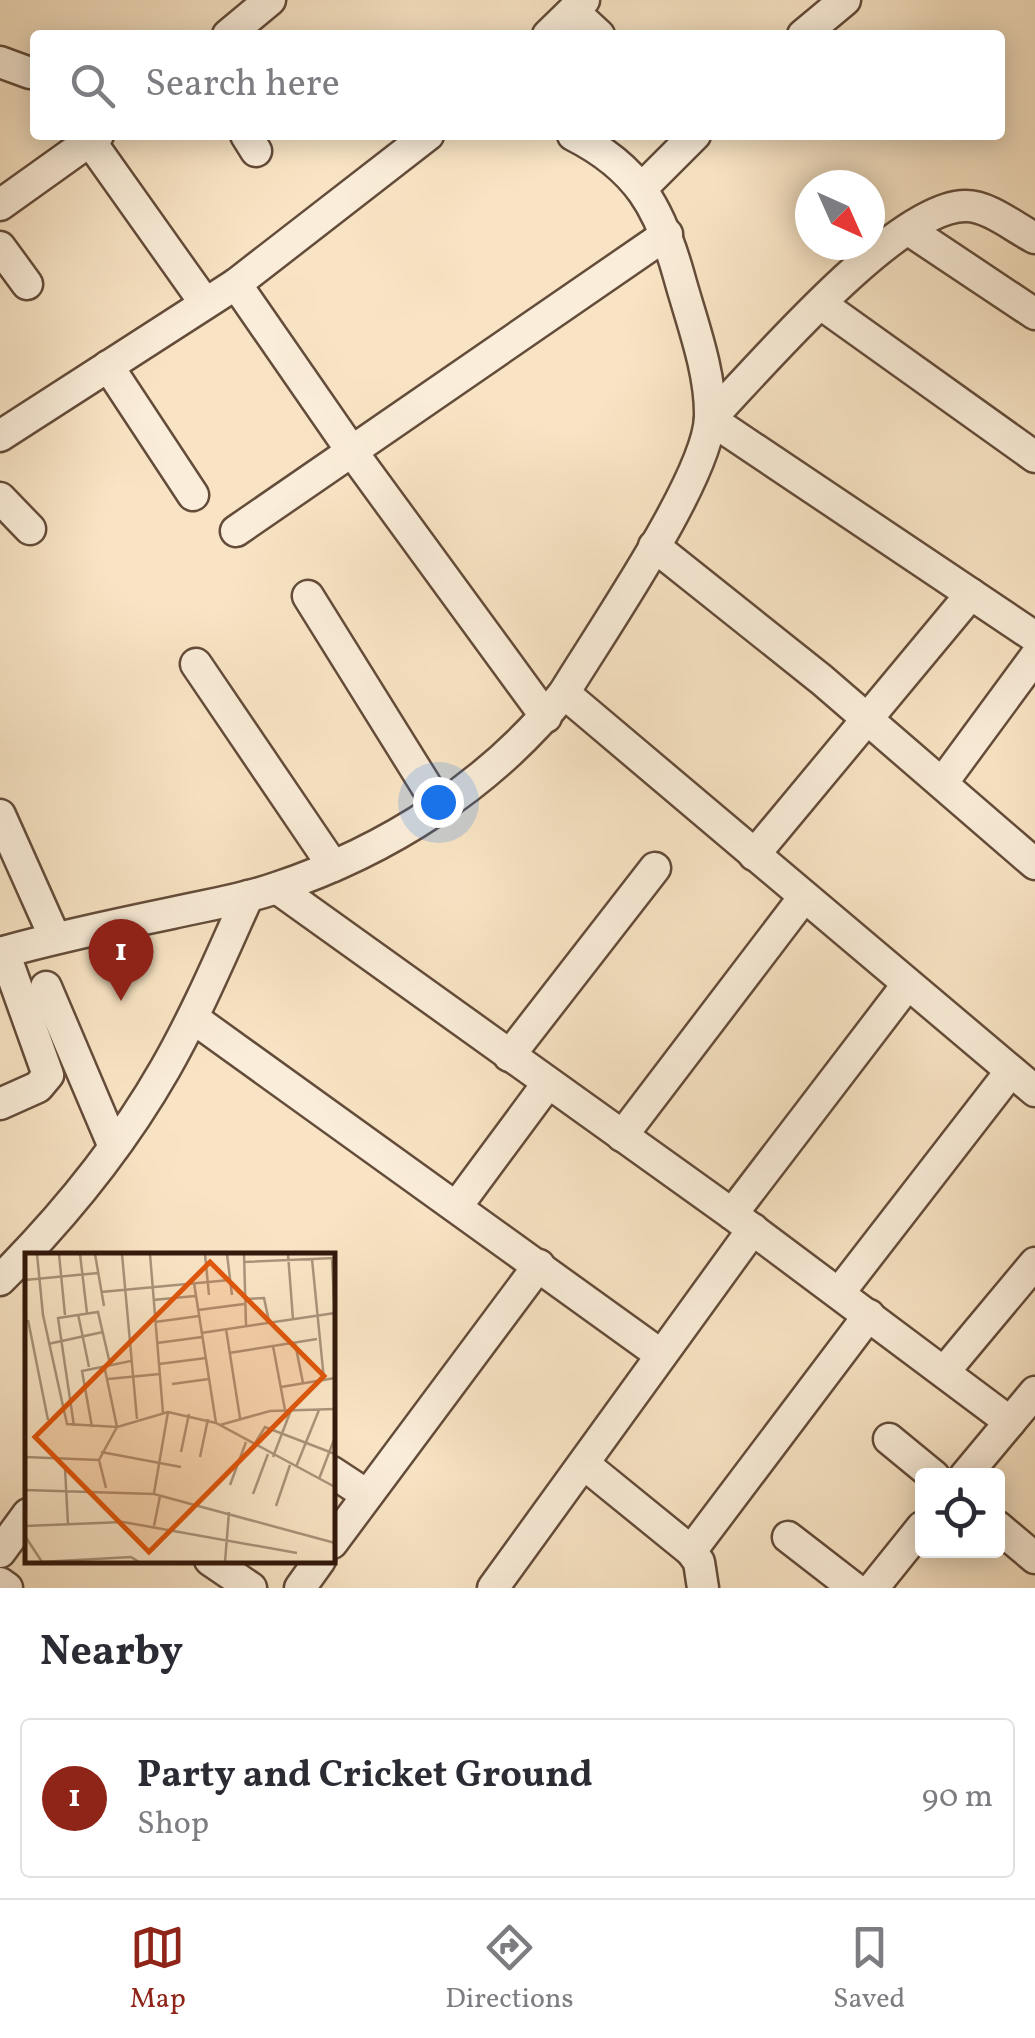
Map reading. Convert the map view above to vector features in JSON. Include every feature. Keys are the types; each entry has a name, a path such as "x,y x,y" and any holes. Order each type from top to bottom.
{"street":[{"path":"234,30 270,0"},
{"path":"810,30 845,0"},
{"path":"553,30 579,6 596,30"},
{"path":"0,62 30,73"},
{"path":"0,205 91,140"},
{"path":"95,140 205,303"},
{"path":"0,436 236,284 422,140"},
{"path":"0,1104 38,1087 48,1075 2,952 263,892 334,866 440,808 555,705 654,546 697,464 710,419 697,343 667,234 642,188 624,167 581,140"},
{"path":"642,188 690,140"},
{"path":"710,419 844,280 924,219 965,206 979,208 1035,238"},
{"path":"909,230 1035,314"},
{"path":"236,531 667,234"},
{"path":"0,246 27,284"},
{"path":"236,284 353,453 555,705 754,856 1035,1091"},
{"path":"821,304 1035,458"},
{"path":"108,366 193,495"},
{"path":"710,419 1035,637"},
{"path":"0,498 30,530"},
{"path":"654,546 868,718 1035,864"},
{"path":"754,856 971,594"},
{"path":"308,596 440,808"},
{"path":"196,664 334,866"},
{"path":"943,782 1031,670"},
{"path":"0,816 56,938"},
{"path":"509,1056 654,868"},
{"path":"28,1253 86,1186 163,1072 263,892"},
{"path":"263,892 548,1083 1010,1422"},
{"path":"622,1136 804,897"},
{"path":"497,1587 660,1355 742,1222 907,985"},
{"path":"46,988 114,1147"},
{"path":"192,1018 660,1355"},
{"path":"839,1293 1011,1071"},
{"path":"456,1206 548,1083"},
{"path":"944,1372 1035,1262"},
{"path":"335,1539 539,1265"},
{"path":"691,1551 869,1315"},
{"path":"972,1468 1035,1392"},
{"path":"889,1439 924,1468"},
{"path":"584,1464 691,1551 700,1562 702,1588"},
{"path":"335,1474 367,1495"},
{"path":"0,1552 25,1518"},
{"path":"1005,1533 1035,1558"},
{"path":"873,1588 915,1536"},
{"path":"788,1537 854,1588"},
{"path":"214,1563 251,1588"},
{"path":"300,1588 318,1563"},
{"path":"0,1583 7,1588"}],"place":[{"name":"Party and Cricket Ground","path":"121,1001"}]}
